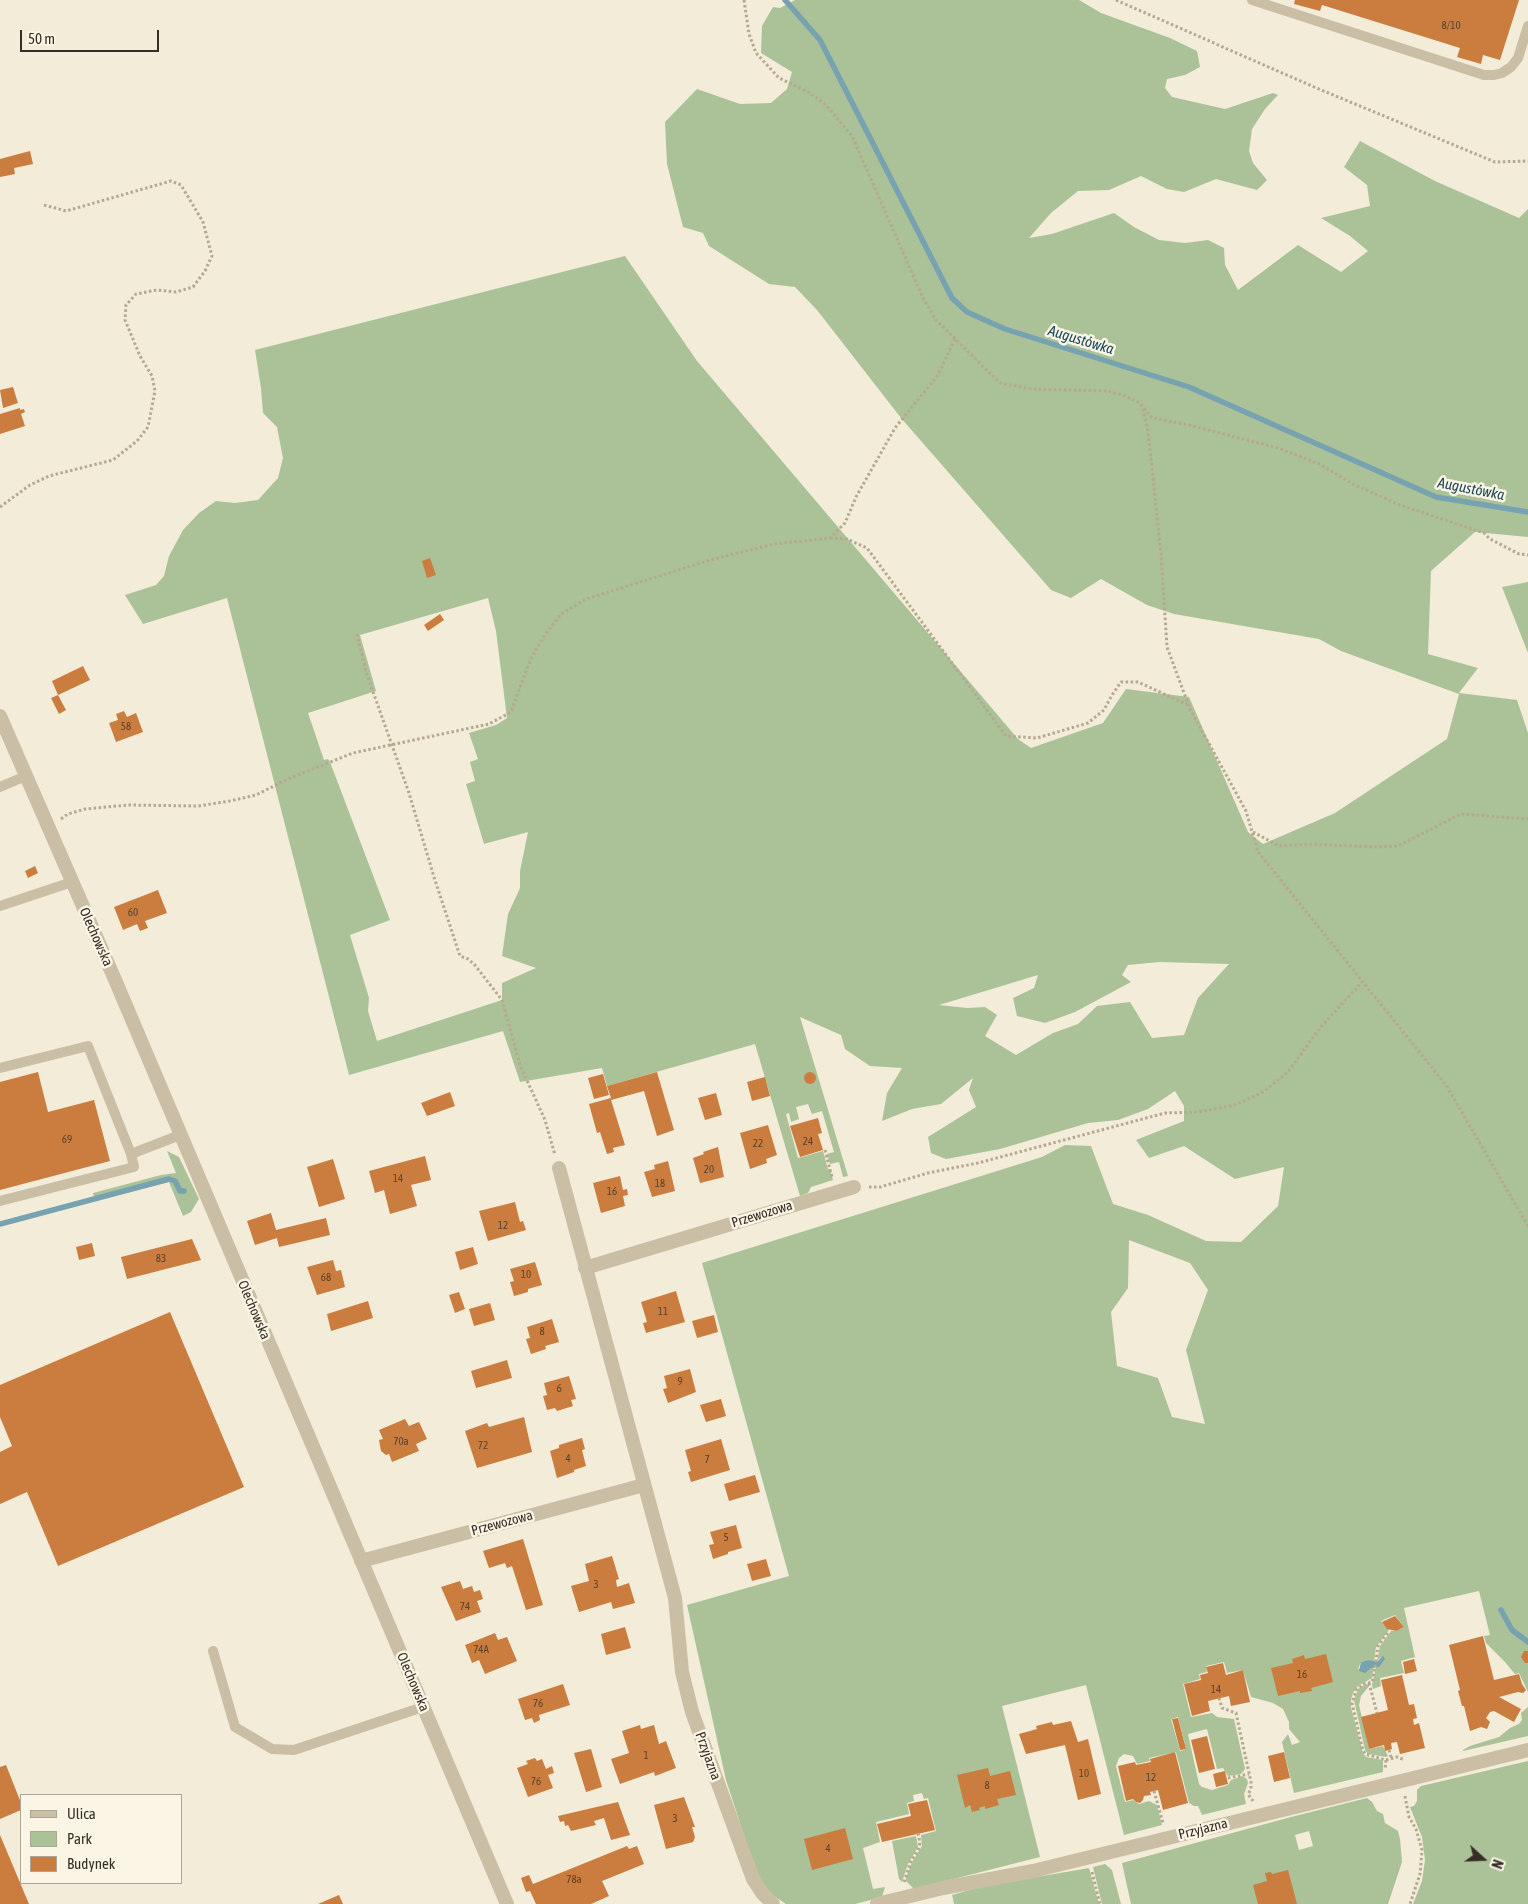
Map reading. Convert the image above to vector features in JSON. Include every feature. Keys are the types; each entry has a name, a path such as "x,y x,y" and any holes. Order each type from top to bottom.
{"street":[{"name":"Olechowska","path":"0,716 507,1904"},
{"path":"559,1168 644,1485"},
{"name":"Przewozowa","path":"585,1268 854,1187"},
{"name":"Przewozowa","path":"361,1561 644,1485"},
{"name":"Przyjazna","path":"644,1485 675,1598 682,1672 692,1712 754,1879 762,1894 773,1904"},
{"name":"Przyjazna","path":"877,1904 943,1888 1033,1871 1528,1750"}],"lane":[{"path":"1252,0 1484,75 1502,73 1511,67 1518,58 1528,26"},
{"path":"0,787 26,776"},
{"path":"0,906 72,882"},
{"path":"0,1068 88,1046 131,1154 134,1167 0,1201"},
{"path":"131,1154 180,1135"},
{"path":"213,1651 235,1727 272,1749 294,1750 423,1707"}],"path":[{"path":"744,0 749,34 756,54 779,78 808,92 824,103 852,136 922,298 936,320 1000,383 1032,389 1106,391 1123,394 1140,403 1152,418 1189,425 1286,451 1319,464 1355,485 1400,505 1484,533 1490,539 1519,554 1528,555"},
{"path":"1116,0 1314,87 1495,162 1528,162"},
{"path":"0,507 30,485 49,476 113,460 137,441 148,427 155,391 152,376 140,356 125,320 126,305 136,294 157,290 176,292 193,287 212,256 203,222 181,185 171,181 66,211 44,205"},
{"path":"830,538 845,523 856,497 895,428 938,375 955,339"},
{"path":"1143,408 1148,431 1161,554 1168,647 1189,707 1246,810 1258,852 1446,1085 1528,1226"},
{"path":"48,827 68,814 85,809 128,805 198,806 230,801 256,794 353,753 489,724 511,712 531,658 561,614 586,599 710,560 774,544 830,538 847,539 868,548 1006,736 1037,738 1088,723 1104,710 1121,682 1138,682 1189,707"},
{"path":"357,634 366,672 392,744 460,956 474,964 502,1000 520,1065 545,1120 559,1168"},
{"path":"1253,832 1279,846 1309,844 1398,846 1461,814 1528,819"},
{"path":"854,1187 880,1187 1165,1113 1198,1112 1235,1105 1263,1092 1288,1072 1320,1028 1362,982"},
{"path":"825,1150 836,1192"},
{"path":"1389,1631 1378,1646 1372,1682 1363,1684 1354,1693 1352,1703 1365,1754 1386,1760 1391,1757 1399,1757 1405,1760"},
{"path":"1370,1682 1377,1713"},
{"path":"1219,1698 1222,1708 1236,1713 1249,1774 1251,1789 1248,1794 1252,1798 1256,1816"},
{"path":"1389,1750 1391,1757"},
{"path":"1386,1760 1385,1771 1395,1782 1416,1829 1422,1850 1420,1874 1410,1904"},
{"path":"1228,1778 1249,1774"},
{"path":"1154,1791 1167,1838"},
{"path":"909,1897 904,1877 918,1850 920,1843 918,1833"},
{"path":"1088,1857 1100,1904"}],"green space":[{"path":"795,0 1079,0 1101,13 1170,38 1197,51 1200,67 1185,75 1167,79 1165,88 1172,97 1225,109 1273,93 1278,95 1265,109 1252,129 1249,151 1253,163 1267,180 1257,190 1216,179 1184,192 1167,189 1141,176 1109,190 1078,191 1051,213 1029,238 1052,234 1114,213 1134,227 1159,240 1185,243 1208,240 1224,248 1225,265 1238,290 1298,245 1341,272 1368,251 1350,236 1321,218 1370,206 1367,185 1344,167 1360,141 1435,181 1519,218 1528,209 1528,537 1475,532 1431,571 1428,654 1478,668 1459,693 1517,700 1528,733 1528,1692 1519,1673 1515,1674 1486,1643 1484,1636 1490,1635 1479,1591 1404,1608 1415,1657 1401,1661 1404,1673 1380,1678 1381,1686 1373,1689 1372,1685 1376,1667 1379,1667 1381,1657 1377,1662 1380,1646 1391,1631 1404,1627 1395,1615 1381,1621 1389,1630 1376,1647 1374,1662 1368,1660 1361,1662 1358,1669 1374,1667 1372,1678 1358,1686 1351,1700 1351,1707 1363,1753 1366,1757 1383,1760 1383,1772 1294,1793 1282,1742 1288,1734 1292,1745 1300,1742 1289,1729 1289,1722 1283,1709 1273,1703 1251,1697 1243,1670 1227,1673 1224,1662 1206,1666 1207,1672 1199,1674 1200,1679 1183,1684 1191,1717 1212,1713 1217,1717 1234,1719 1245,1769 1241,1774 1228,1776 1223,1768 1217,1769 1207,1729 1188,1734 1199,1784 1212,1790 1228,1785 1231,1780 1242,1776 1247,1779 1248,1783 1244,1794 1246,1804 1202,1815 1198,1806 1189,1803 1176,1752 1149,1758 1150,1761 1137,1764 1133,1756 1124,1754 1119,1758 1116,1766 1125,1802 1133,1800 1139,1804 1149,1801 1157,1805 1162,1825 1124,1835 1086,1685 1002,1706 1040,1857 914,1889 906,1881 906,1878 912,1862 922,1846 921,1835 936,1831 928,1798 924,1799 922,1793 913,1795 914,1801 907,1803 909,1814 876,1822 880,1842 863,1848 873,1889 885,1887 882,1897 855,1904 786,1904 771,1894 756,1872 726,1780 687,1605 789,1576 702,1263 1042,1157 1065,1145 1091,1146 1113,1204 1148,1215 1206,1241 1241,1242 1278,1206 1284,1167 1235,1179 1184,1146 1149,1158 1136,1140 1184,1121 1184,1106 1175,1091 1148,1109 1118,1120 1088,1123 1000,1149 946,1159 931,1153 928,1137 976,1107 969,1090 973,1078 941,1104 912,1109 882,1121 887,1093 902,1068 870,1066 845,1049 841,1035 800,1017 848,1176 843,1177 839,1162 830,1164 827,1154 834,1152 822,1111 812,1114 808,1104 796,1107 799,1119 791,1122 789,1113 786,1114 798,1158 823,1151 833,1180 811,1187 808,1193 800,1196 755,1044 607,1086 602,1068 520,1082 503,1031 349,1075 227,598 143,624 125,595 156,585 164,576 169,556 183,530 199,513 216,501 235,503 258,500 278,478 283,458 277,427 263,413 255,350 625,256 697,361 1018,739 1031,748 1103,723 1126,689 1189,697 1248,832 1263,844 1335,813 1447,739 1459,694 1341,651 1319,639 1174,614 1147,605 1101,579 1071,598 1051,590 901,418 817,310 795,287 769,284 709,246 703,233 683,227 667,164 665,122 697,89 740,104 771,103 787,89 792,72 761,53 762,26 773,7 780,8","holes":["488,598 496,631 507,718 496,725 469,733 478,759 470,762 475,781 466,784 484,844 528,832 520,871 520,888 508,914 502,956 536,968 502,983 502,1000 377,1041 368,1011 369,998 350,935 390,920 330,762 328,759 324,760 308,713 376,691 360,635","1159,962 1229,964 1198,998 1184,1035 1152,1038 1130,1002 1097,1006 1078,1024 1053,1033 1016,1055 985,1036 997,1015 985,1007 967,1008 939,1005 1038,975 1034,988 1013,998 1017,1016 1045,1023 1075,1012 1131,982 1122,975 1128,965","1129,1240 1190,1263 1208,1290 1186,1350 1205,1424 1172,1417 1158,1378 1117,1366 1111,1312 1128,1288","1178,1717 1186,1749 1180,1751 1171,1719"]},
{"path":"1528,582 1528,653 1502,587"},
{"path":"167,1151 179,1157 199,1199 191,1212 183,1216 169,1182 95,1201 93,1193 161,1175 176,1173"},
{"path":"1366,1684 1370,1685 1361,1696 1359,1705 1369,1749 1383,1746 1388,1756 1386,1757 1368,1754 1365,1750 1354,1700 1358,1689"},
{"path":"1528,1707 1528,1736 1463,1751 1470,1746 1499,1737 1510,1728 1519,1724 1522,1720 1521,1713"},
{"path":"1528,1761 1528,1904 1413,1904 1422,1881 1425,1860 1422,1837 1410,1807 1414,1806 1417,1801 1417,1790 1421,1786"},
{"path":"1367,1798 1372,1802 1377,1811 1383,1814 1385,1823 1398,1831 1400,1839 1402,1862 1388,1904 1131,1904 1122,1863","holes":["1309,1831 1313,1846 1299,1850 1295,1835"]},
{"path":"916,1836 918,1847 908,1864 902,1882 899,1879 892,1841"},
{"path":"1105,1864 1112,1870 1121,1904 1102,1904 1093,1867"},
{"path":"1089,1868 1099,1904 954,1904 952,1895 984,1886"}],"water":[{"path":"1383,1656 1385,1659 1379,1667 1371,1668 1365,1673 1359,1671 1361,1662 1368,1660 1377,1662"}],"building":[{"path":"1295,0 1519,0 1500,60 1483,55 1481,64 1457,57 1460,48 1322,5 1320,11 1294,4"},
{"path":"30,151 33,164 14,168 15,174 0,177 0,159"},
{"path":"13,387 18,403 3,408 0,390"},
{"path":"20,408 20,410 24,409 25,412 21,414 25,426 0,434 0,414"},
{"path":"430,558 436,575 427,578 422,561"},
{"path":"440,614 444,620 428,631 424,625"},
{"path":"83,666 90,680 58,695 52,681"},
{"path":"58,695 66,710 59,714 51,698"},
{"path":"124,711 127,717 136,713 143,732 116,742 109,723 118,720 116,714"},
{"path":"35,866 38,873 28,878 25,871"},
{"path":"158,890 167,913 145,921 148,928 140,931 137,924 123,930 114,907"},
{"path":"38,1072 48,1112 94,1100 110,1161 0,1190 0,1082"},
{"path":"657,1072 674,1130 657,1136 644,1091 611,1100 625,1145 613,1148 614,1152 607,1154 600,1132 597,1133 589,1104 611,1098 607,1086"},
{"path":"808,1072 812,1072 816,1078 812,1084 808,1084 804,1080 804,1076"},
{"path":"603,1074 609,1095 594,1099 588,1078"},
{"path":"765,1077 770,1096 752,1101 747,1082"},
{"path":"450,1092 455,1106 427,1116 421,1103"},
{"path":"716,1093 722,1115 705,1120 698,1098"},
{"path":"818,1118 822,1133 818,1134 823,1150 800,1157 790,1126"},
{"path":"768,1125 777,1155 766,1159 767,1163 750,1169 740,1133"},
{"path":"718,1147 724,1177 700,1183 693,1158"},
{"path":"425,1156 431,1180 411,1185 417,1206 390,1214 384,1190 375,1193 369,1171"},
{"path":"333,1159 345,1199 319,1207 307,1167"},
{"path":"668,1161 675,1191 652,1197 644,1172 655,1169 654,1165"},
{"path":"620,1176 623,1190 627,1189 628,1195 623,1196 625,1206 601,1213 593,1183"},
{"path":"515,1202 520,1222 523,1221 526,1230 488,1241 479,1211"},
{"path":"271,1213 276,1230 326,1218 330,1235 279,1247 277,1238 255,1245 247,1221"},
{"path":"192,1239 201,1260 127,1279 121,1257"},
{"path":"92,1243 95,1256 79,1260 76,1247"},
{"path":"473,1247 478,1264 460,1270 455,1252"},
{"path":"333,1260 336,1271 341,1270 345,1287 317,1295 307,1267"},
{"path":"535,1262 542,1285 514,1296 510,1282 514,1281 510,1269"},
{"path":"676,1291 685,1322 646,1333 643,1323 647,1322 641,1302"},
{"path":"459,1292 465,1309 455,1313 449,1295"},
{"path":"368,1301 373,1318 331,1331 327,1314"},
{"path":"490,1303 495,1320 474,1326 469,1309"},
{"path":"170,1312 244,1487 58,1566 27,1492 0,1504 0,1452 12,1446 0,1417 0,1385"},
{"path":"714,1315 718,1332 697,1338 692,1321"},
{"path":"552,1319 559,1342 545,1346 546,1349 531,1354 526,1339 530,1338 527,1327"},
{"path":"507,1360 512,1378 476,1388 471,1371"},
{"path":"690,1369 696,1392 668,1403 663,1389 667,1388 664,1376"},
{"path":"569,1376 576,1399 571,1400 573,1406 557,1411 555,1408 547,1410 543,1396 547,1395 544,1383"},
{"path":"721,1399 726,1416 706,1422 700,1405"},
{"path":"524,1417 532,1452 477,1468 465,1431 487,1423 489,1427"},
{"path":"405,1419 409,1426 419,1422 427,1439 416,1444 419,1451 392,1462 389,1454 386,1455 381,1451 379,1440 383,1439 379,1430"},
{"path":"582,1438 585,1449 582,1450 586,1466 557,1478 550,1451 559,1448 559,1445"},
{"path":"721,1439 730,1470 691,1482 688,1472 691,1471 685,1450"},
{"path":"755,1475 760,1492 729,1501 724,1484"},
{"path":"736,1525 742,1548 713,1559 709,1545 714,1544 710,1532"},
{"path":"523,1539 543,1605 526,1610 512,1566 507,1568 505,1563 489,1568 483,1551"},
{"path":"612,1556 619,1579 616,1580 617,1587 629,1583 635,1603 613,1609 611,1602 579,1612 571,1586 589,1581 585,1564"},
{"path":"766,1559 771,1576 752,1581 747,1564"},
{"path":"460,1581 463,1589 472,1586 474,1592 480,1590 483,1599 477,1601 481,1612 456,1621 441,1587"},
{"path":"1395,1616 1404,1627 1396,1631 1387,1629 1382,1622"},
{"path":"625,1627 631,1648 606,1655 601,1634"},
{"path":"495,1633 498,1640 507,1637 517,1661 485,1674 479,1660 472,1663 465,1645"},
{"path":"1483,1636 1494,1680 1519,1674 1526,1690 1523,1693 1518,1692 1499,1697 1521,1709 1514,1722 1494,1711 1490,1712 1486,1718 1490,1722 1487,1729 1481,1727 1470,1731 1458,1691 1460,1690 1449,1645"},
{"path":"1524,1651 1528,1651 1528,1663 1525,1663 1521,1657"},
{"path":"1326,1654 1333,1682 1311,1688 1312,1691 1300,1693 1300,1691 1278,1696 1271,1668 1293,1663 1292,1659 1304,1655 1305,1659"},
{"path":"1414,1659 1417,1671 1405,1674 1403,1662"},
{"path":"1223,1663 1226,1675 1243,1670 1250,1702 1231,1706 1229,1696 1208,1701 1210,1711 1192,1716 1184,1684 1201,1680 1200,1675 1208,1673 1206,1667"},
{"path":"1402,1675 1409,1705 1414,1704 1417,1718 1413,1719 1414,1725 1419,1723 1425,1748 1400,1754 1397,1742 1391,1743 1392,1749 1385,1751 1384,1745 1369,1749 1361,1717 1388,1710 1381,1680"},
{"path":"563,1684 570,1705 539,1715 540,1720 534,1723 532,1718 525,1720 518,1699"},
{"path":"1178,1718 1186,1749 1180,1750 1172,1719"},
{"path":"1071,1721 1078,1742 1088,1739 1101,1794 1078,1800 1065,1745 1026,1754 1019,1734 1037,1729 1036,1726 1052,1722 1053,1725"},
{"path":"640,1725 641,1729 654,1725 659,1744 666,1741 676,1768 655,1776 654,1772 620,1784 611,1759 629,1753 622,1731"},
{"path":"1207,1736 1215,1769 1199,1773 1191,1740"},
{"path":"591,1749 602,1787 586,1792 574,1753"},
{"path":"1175,1752 1188,1803 1163,1810 1158,1790 1150,1792 1151,1795 1144,1796 1140,1803 1133,1799 1126,1801 1118,1766 1135,1762 1136,1765 1151,1762 1150,1759"},
{"path":"1284,1752 1290,1778 1274,1782 1268,1756"},
{"path":"535,1758 537,1761 542,1759 546,1769 552,1766 554,1773 548,1775 553,1788 528,1797 517,1768 528,1764 526,1761"},
{"path":"6,1765 20,1800 20,1810 0,1819 0,1767"},
{"path":"988,1768 990,1776 1010,1771 1016,1795 997,1799 999,1805 985,1809 985,1806 979,1808 980,1810 972,1812 970,1805 965,1808 957,1775"},
{"path":"1225,1771 1228,1784 1216,1787 1213,1774"},
{"path":"684,1797 695,1827 692,1827 695,1837 693,1842 666,1849 654,1805"},
{"path":"927,1800 935,1830 882,1842 877,1824 911,1816 908,1804"},
{"path":"618,1802 630,1835 611,1840 604,1818 594,1821 596,1825 571,1831 568,1825 565,1826 564,1821 560,1822 558,1816"},
{"path":"845,1828 853,1859 812,1870 804,1839"},
{"path":"0,1835 29,1904 0,1904"},
{"path":"627,1846 629,1849 637,1846 644,1864 602,1881 609,1896 591,1904 536,1904 530,1891 526,1892 521,1878 529,1875 533,1884"},
{"path":"1288,1870 1297,1904 1258,1904 1253,1885 1267,1881 1265,1873 1271,1872 1272,1874"},
{"path":"339,1895 343,1904 318,1904"}],"waterway":[{"name":"Augustówka","path":"785,0 820,40 952,298 967,312 1005,329 1189,387 1436,497 1528,512"},
{"path":"0,1224 169,1179 175,1181 180,1191 184,1191"},
{"path":"1501,1610 1512,1630 1528,1642"}]}
